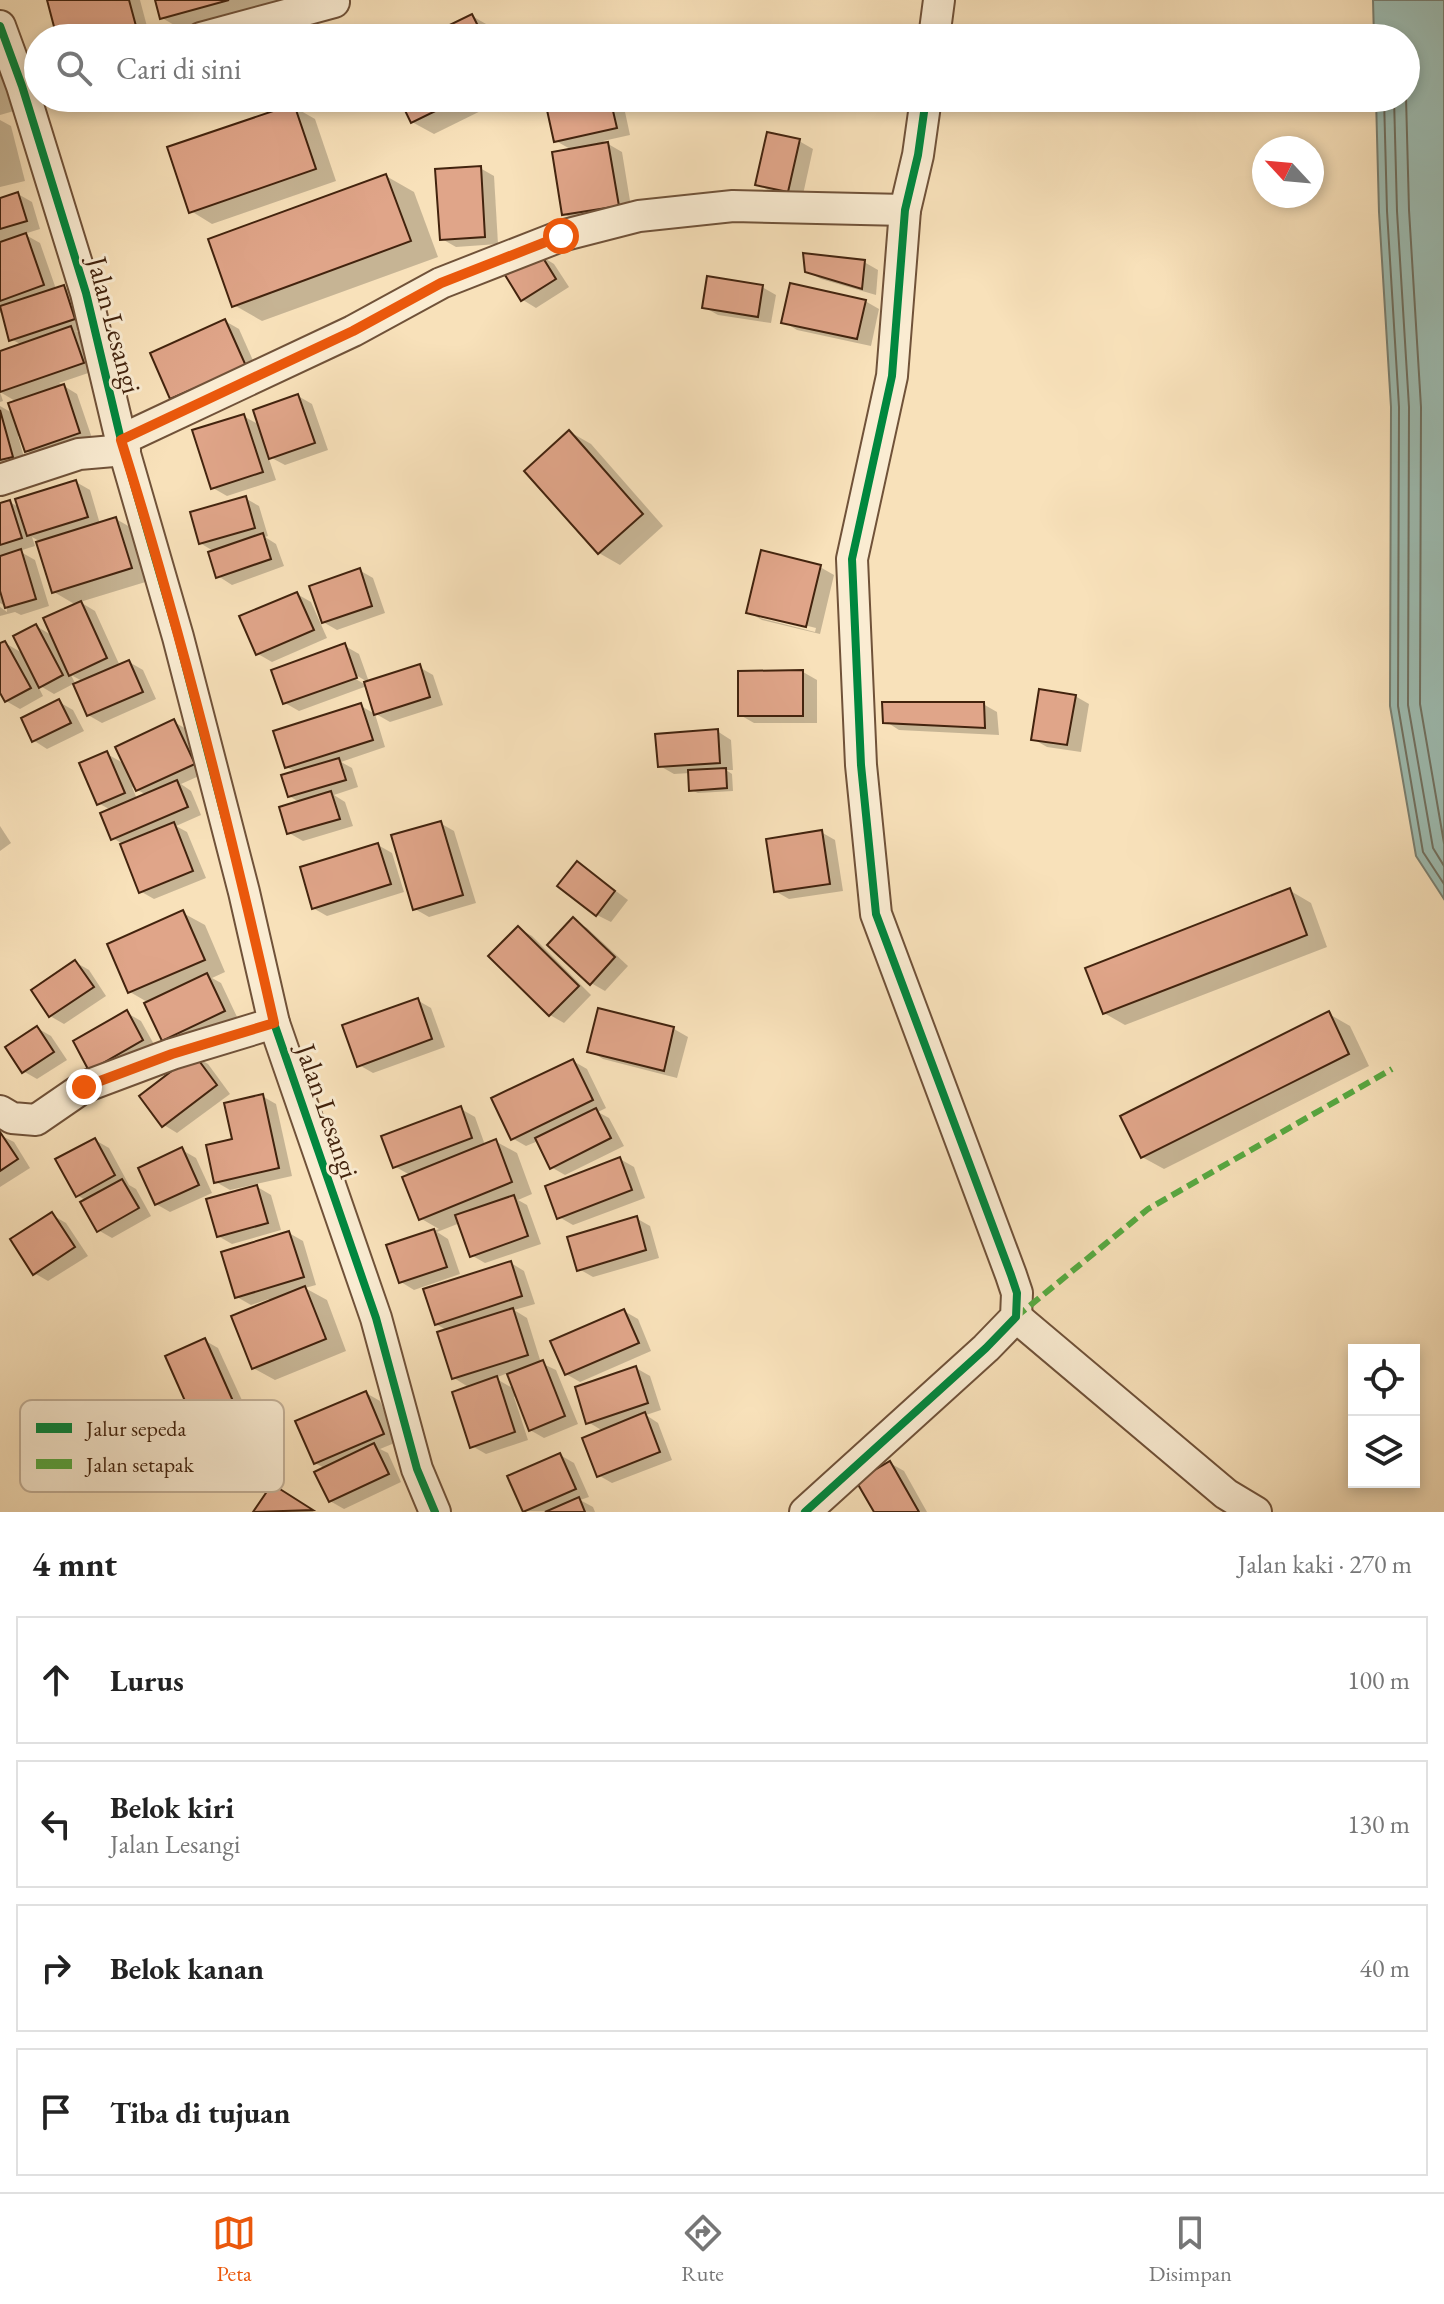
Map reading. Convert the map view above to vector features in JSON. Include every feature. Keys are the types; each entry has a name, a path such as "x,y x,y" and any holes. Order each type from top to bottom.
{"street":[{"path":"936,24 939,0"},
{"path":"253,24 334,2"},
{"name":"Jalan Lesangi","path":"0,26 24,72"},
{"name":"Jalan Lesangi","path":"38,112 123,445 182,652 244,892 274,1023 376,1318 417,1469 435,1512"},
{"path":"805,1512 1016,1317 1017,1293 1011,1275 876,914 862,780 852,559 892,376 905,210 924,112"},
{"path":"0,480 79,454 123,445 353,331 441,283 561,236 639,216 733,206 905,210"},
{"path":"0,1111 12,1118 36,1120 84,1087 172,1054 274,1023"},
{"path":"1016,1317 1226,1494 1256,1512"}],"water":[{"path":"1373,0 1444,0 1444,899 1416,856 1390,706 1391,407 1376,112 1420,112 1420,24 1374,24"}],"building":[{"path":"47,0 129,0 135,24 53,24"},
{"path":"155,0 229,0 160,19"},
{"path":"472,14 477,24 452,24"},
{"path":"270,112 297,112 316,169 189,213 167,147"},
{"path":"406,112 433,112 411,123"},
{"path":"547,112 613,112 617,128 554,142"},
{"path":"767,132 800,139 788,192 755,185"},
{"path":"608,142 619,206 562,215 552,152"},
{"path":"481,166 485,237 440,240 435,169"},
{"path":"386,174 411,241 232,307 208,239"},
{"path":"18,192 27,221 0,229 0,198"},
{"path":"26,233 44,285 0,301 0,242"},
{"path":"540,253 556,279 521,301 505,275"},
{"path":"803,253 865,260 862,289 805,272"},
{"path":"707,276 763,285 758,317 702,308"},
{"path":"790,283 866,300 857,339 781,323"},
{"path":"64,285 75,319 9,341 0,306"},
{"path":"225,319 246,366 170,399 150,353"},
{"path":"71,326 84,363 0,392 0,351"},
{"path":"64,384 80,433 25,452 8,403"},
{"path":"298,394 315,443 269,459 253,410"},
{"path":"0,410 13,457 0,460"},
{"path":"244,414 263,472 211,489 192,430"},
{"path":"569,430 643,514 598,554 524,471"},
{"path":"76,480 88,517 27,536 15,499"},
{"path":"246,496 255,528 199,544 190,512"},
{"path":"10,500 22,538 0,545 0,503"},
{"path":"116,517 132,568 52,593 36,542"},
{"path":"263,533 271,559 216,578 208,552"},
{"path":"21,549 36,599 5,608 0,591 0,556"},
{"path":"761,550 821,565 806,627 746,613"},
{"path":"360,568 372,606 322,623 309,586"},
{"path":"297,592 314,630 256,655 239,616"},
{"path":"81,601 107,658 69,676 43,618"},
{"path":"36,624 63,675 39,688 13,636"},
{"path":"5,641 31,688 5,702 0,693 0,643"},
{"path":"345,643 357,678 283,704 271,670"},
{"path":"129,660 143,692 87,716 73,684"},
{"path":"420,664 430,697 374,715 364,682"},
{"path":"803,670 803,716 738,716 738,671"},
{"path":"1039,689 1076,695 1067,745 1031,740"},
{"path":"59,699 71,723 32,742 21,718"},
{"path":"882,702 984,702 985,728 883,723"},
{"path":"361,703 373,740 285,768 273,731"},
{"path":"174,719 195,764 136,791 115,747"},
{"path":"718,729 720,763 658,767 655,734"},
{"path":"107,751 125,793 97,805 79,763"},
{"path":"339,758 346,780 288,797 281,775"},
{"path":"726,768 727,788 689,791 688,770"},
{"path":"177,780 188,807 111,840 100,813"},
{"path":"331,791 340,819 287,834 279,807"},
{"path":"441,821 463,895 413,910 391,835"},
{"path":"174,822 193,871 139,893 120,844"},
{"path":"822,830 830,884 774,892 766,839"},
{"path":"378,843 391,884 312,909 300,867"},
{"path":"577,861 615,891 596,916 557,886"},
{"path":"1290,888 1307,935 1103,1014 1085,968"},
{"path":"183,910 205,960 128,993 107,944"},
{"path":"573,917 615,957 590,985 547,945"},
{"path":"518,926 579,986 549,1016 488,956"},
{"path":"75,960 94,987 49,1017 31,990"},
{"path":"207,973 225,1011 162,1041 144,1003"},
{"path":"418,998 432,1039 357,1067 342,1025"},
{"path":"598,1008 674,1027 664,1071 587,1052"},
{"path":"127,1010 143,1040 89,1071 73,1041"},
{"path":"1329,1011 1349,1054 1141,1158 1120,1116"},
{"path":"37,1026 54,1052 22,1073 5,1047"},
{"path":"194,1054 217,1085 162,1127 139,1096"},
{"path":"573,1059 593,1100 511,1140 491,1098"},
{"path":"263,1094 279,1168 214,1183 206,1145 232,1139 224,1103"},
{"path":"461,1106 472,1138 393,1168 381,1136"},
{"path":"596,1108 611,1138 550,1169 535,1138"},
{"path":"0,1132 18,1159 0,1171"},
{"path":"95,1138 115,1175 76,1197 55,1159"},
{"path":"496,1139 512,1182 419,1220 402,1177"},
{"path":"182,1147 199,1185 155,1205 138,1168"},
{"path":"620,1157 632,1190 557,1219 545,1186"},
{"path":"122,1179 139,1208 97,1232 80,1202"},
{"path":"257,1185 268,1223 217,1237 206,1199"},
{"path":"514,1195 528,1236 470,1257 455,1215"},
{"path":"52,1212 75,1247 33,1275 10,1239"},
{"path":"637,1216 646,1250 577,1271 567,1237"},
{"path":"434,1229 447,1267 399,1283 386,1245"},
{"path":"289,1231 304,1277 235,1298 221,1252"},
{"path":"511,1261 522,1296 435,1325 423,1289"},
{"path":"305,1286 326,1339 252,1369 231,1316"},
{"path":"513,1308 528,1355 452,1379 437,1332"},
{"path":"624,1309 639,1343 565,1375 550,1341"},
{"path":"205,1338 233,1400 185,1400 165,1356"},
{"path":"543,1360 565,1416 529,1431 507,1374"},
{"path":"636,1366 648,1403 586,1424 575,1387"},
{"path":"497,1376 515,1432 470,1448 452,1392"},
{"path":"366,1391 384,1434 314,1464 295,1421"},
{"path":"645,1412 660,1452 597,1477 582,1438"},
{"path":"374,1443 389,1474 329,1502 314,1472"},
{"path":"560,1453 576,1489 523,1512 507,1476"},
{"path":"890,1461 919,1512 874,1512 856,1481"},
{"path":"267,1492 284,1492 313,1510 253,1512"},
{"path":"579,1497 585,1512 545,1512"}],"marked path":[{"path":"1016,1317 1148,1209 1392,1069"}],"cycle path":[{"path":"0,26 24,92"},
{"path":"30,112 86,293 121,440 178,637 244,892 274,1023 376,1318 417,1469 435,1512"},
{"path":"805,1512 986,1348 1016,1317 1017,1293 1011,1275 876,914 861,765 852,559 892,376 905,210 924,112"}],"route":[{"path":"84,1087 172,1054 274,1023 244,892 178,637 121,440 353,331 441,283 561,236"}]}
